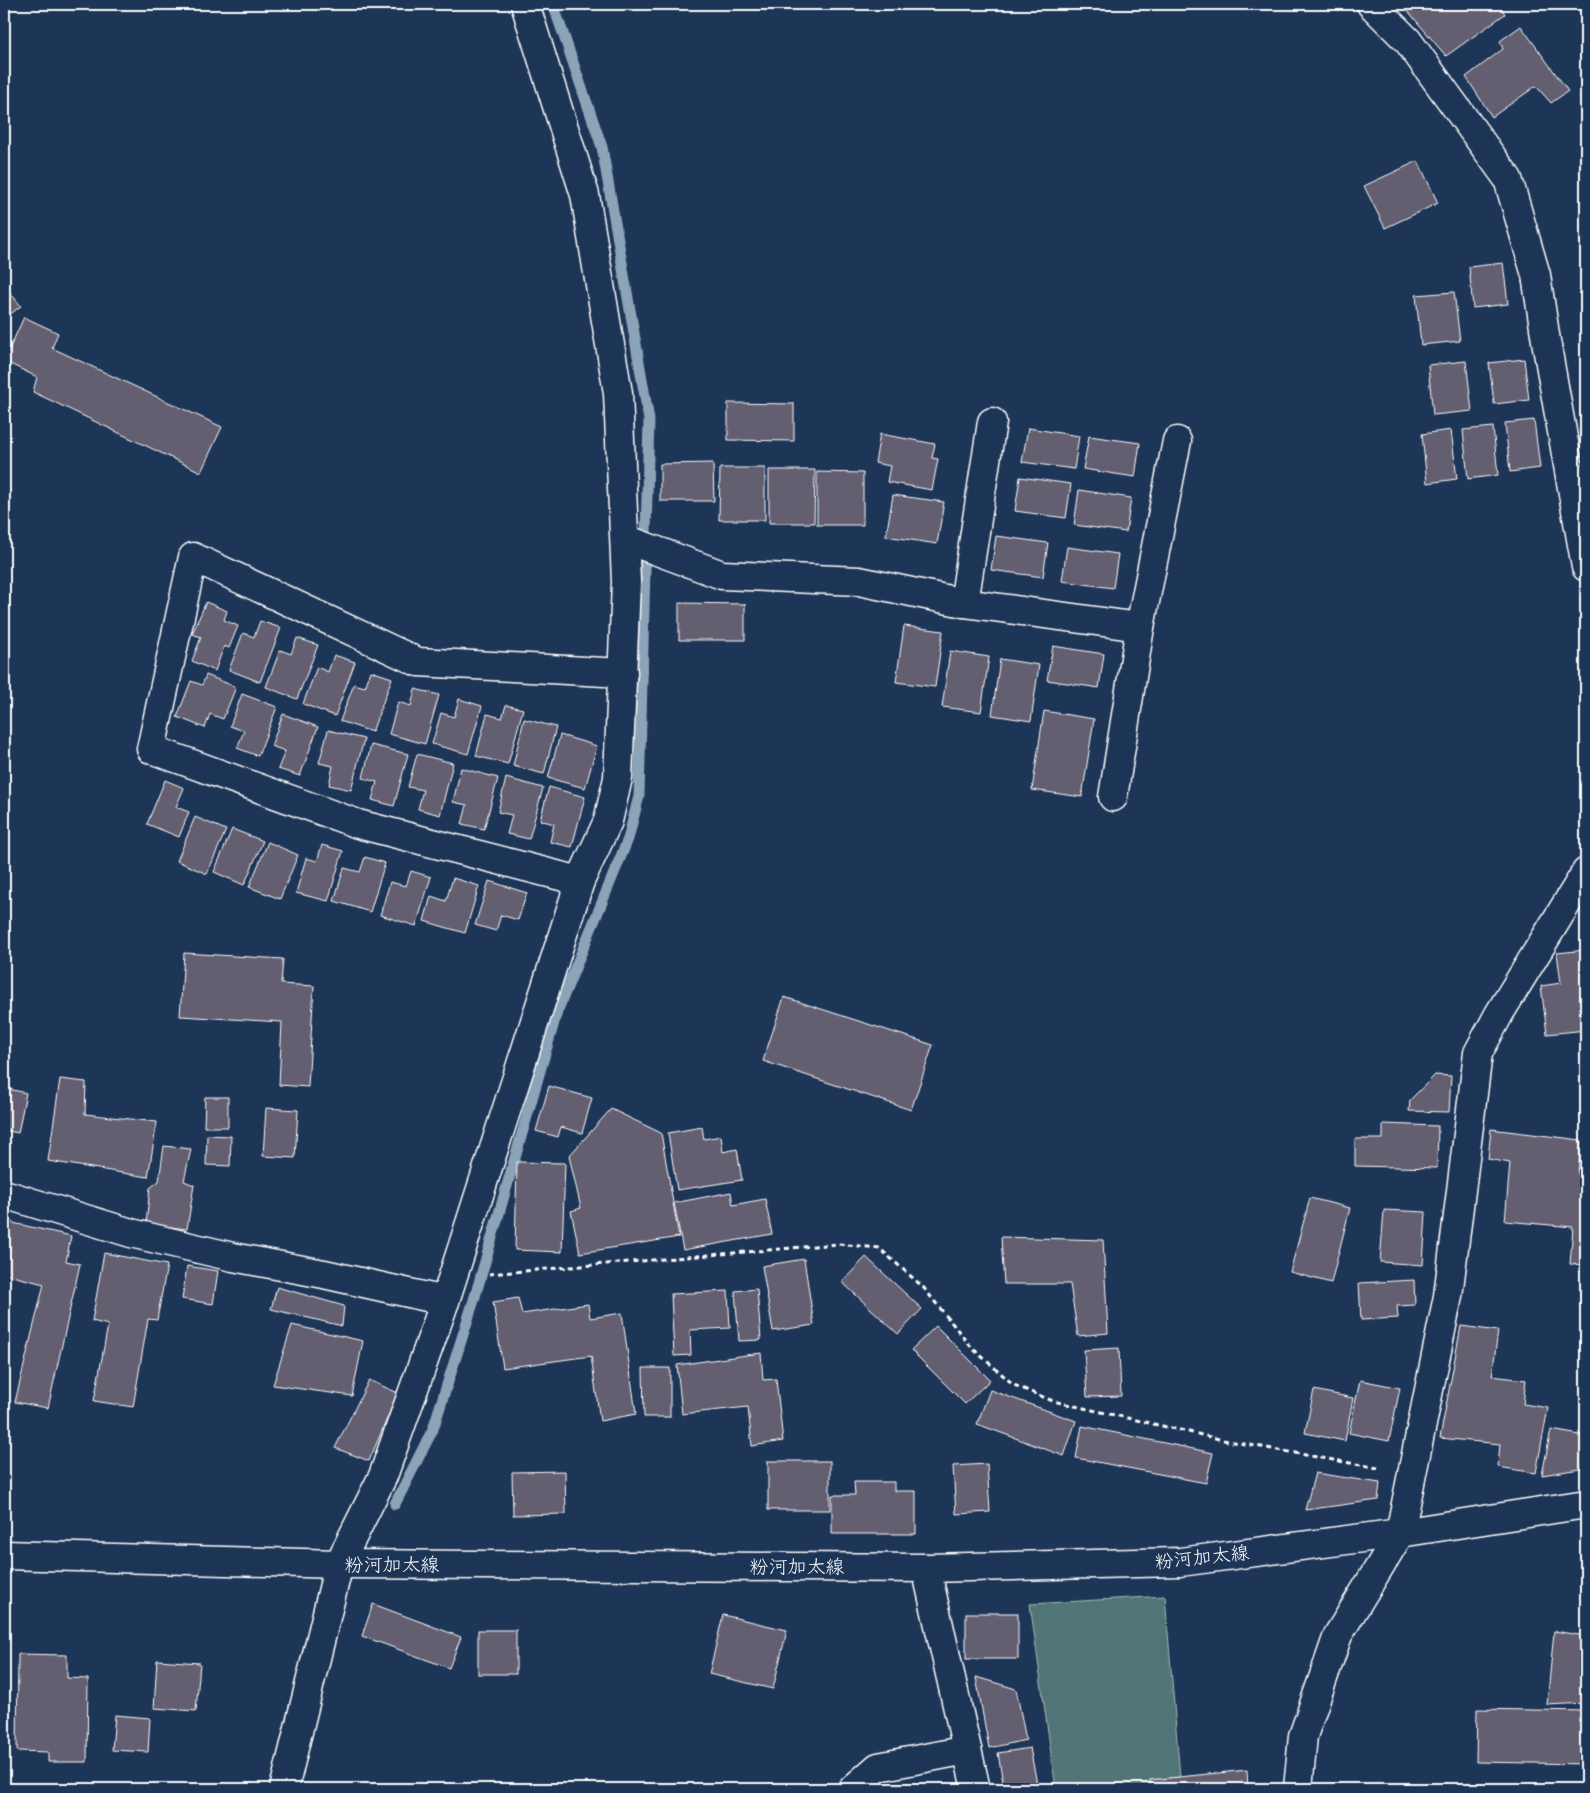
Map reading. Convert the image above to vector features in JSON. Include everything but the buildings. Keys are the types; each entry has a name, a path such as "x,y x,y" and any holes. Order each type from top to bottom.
{"street":[{"path":"284,1789 339,1564 384,1476 449,1289 580,881 608,821 618,778 626,582 618,394 585,195 525,4"},
{"path":"1371,4 1408,41 1508,179 1536,275 1586,567"},
{"path":"964,603 992,422"},
{"path":"1113,796 1140,627 1177,440"},
{"path":"625,539 722,575 859,581 964,603 1140,627"},
{"path":"580,881 358,824 151,749 193,557 418,662 623,674"},
{"path":"1298,1789 1303,1736 1338,1635 1400,1533 1448,1296 1478,1053 1499,1014 1586,872"},
{"path":"4,1194 131,1233 233,1257 324,1274 449,1289"},
{"name":"粉河加太線","path":"4,1555 339,1564 926,1568 1180,1562 1400,1533 1586,1504"},
{"path":"926,1568 976,1789"},
{"path":"853,1789 878,1767 967,1750"}],"path":[{"path":"449,1289 838,1244 879,1248 923,1288 972,1348 1014,1385 1053,1400 1228,1441 1412,1475"}],"green space":[{"path":"1165,1596 1180,1777 1150,1780 1151,1789 1056,1789 1030,1604"}],"waterway":[{"path":"395,1504 433,1429 474,1300 557,1012 628,839 639,796 649,420 602,147 553,4"}]}
